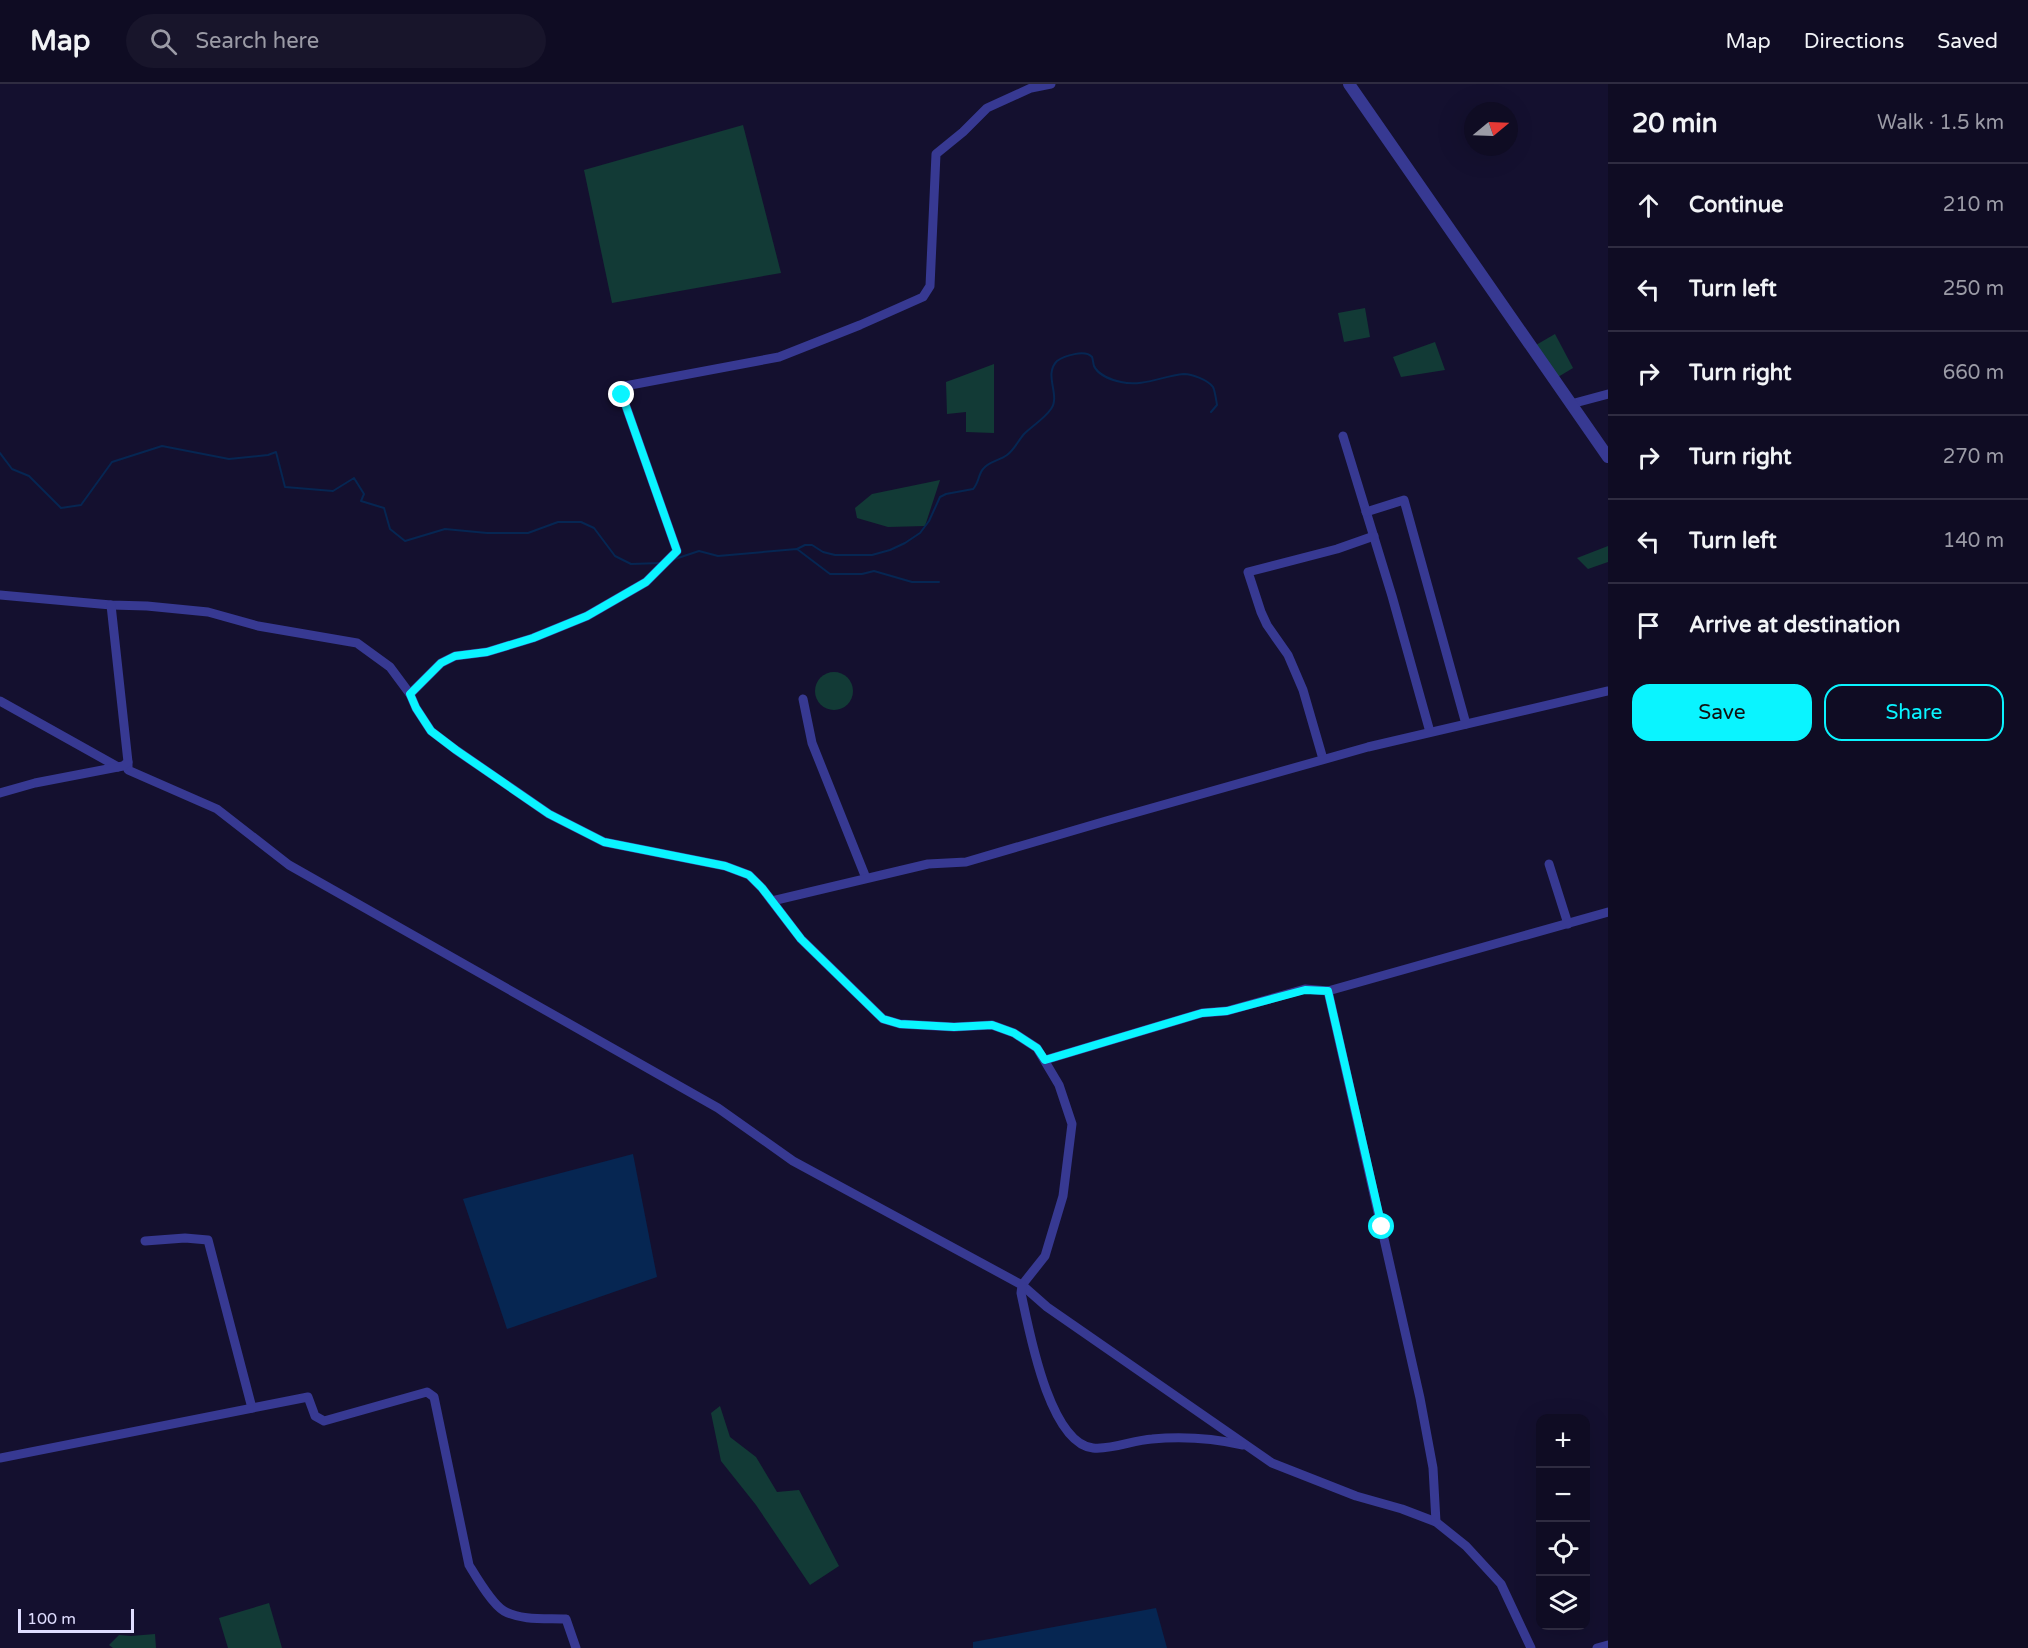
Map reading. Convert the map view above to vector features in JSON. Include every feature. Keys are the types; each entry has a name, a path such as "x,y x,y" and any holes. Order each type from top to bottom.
{"street":[{"path":"410,694 441,663 455,656 487,652 533,638 587,616 646,582 677,551 622,395 625,386 779,357 923,297 930,286 936,154 987,108 1031,88 1051,84"},
{"path":"1349,84 1608,457"},
{"path":"1571,404 1608,394"},
{"path":"1342,436 1374,537 1430,732"},
{"path":"1366,512 1404,500 1466,724"},
{"path":"1323,759 1303,690 1288,655 1267,625 1248,572 1374,537"},
{"path":"0,595 111,606 147,606 208,612 258,626 357,643 390,667 410,694 431,731 549,814 604,842 671,854 749,875 801,939 883,1019 910,1025 954,1027 992,1025 1014,1033 1037,1048 1059,1085 1072,1124 1063,1196 1045,1256 1022,1285 1021,1293 1041,1381 1069,1434 1082,1446 1095,1448 1150,1439 1209,1438 1248,1446"},
{"path":"111,606 128,770 218,809 289,865 718,1108 793,1161 1022,1285 1047,1307 1272,1462 1356,1496 1402,1509 1436,1522 1466,1546 1501,1584 1531,1648"},
{"path":"772,901 928,864 966,862 1323,759 1608,691"},
{"path":"803,699 812,743 866,878"},
{"path":"0,701 118,767"},
{"path":"0,793 35,783 123,766 128,762"},
{"path":"1549,864 1568,924"},
{"path":"1045,1060 1202,1013 1227,1011 1305,990 1328,991 1608,912"},
{"path":"1328,991 1420,1398 1433,1468 1436,1522"},
{"path":"145,1241 185,1238 208,1240 252,1408"},
{"path":"0,1458 308,1397 315,1416 324,1421 427,1392 434,1397 469,1565 484,1589 504,1611 530,1618 566,1619 576,1648"},
{"path":"1597,1648 1608,1646"}],"green space":[{"path":"743,125 781,273 612,303 584,170"},
{"path":"1365,308 1370,337 1344,342 1338,313"},
{"path":"1555,334 1573,368 1558,377 1536,345"},
{"path":"1435,342 1445,370 1401,377 1393,357"},
{"path":"994,364 994,433 966,432 966,412 947,414 946,382"},
{"path":"940,480 925,526 888,527 857,518 855,508 872,494"},
{"path":"1608,546 1608,562 1588,569 1577,558"},
{"path":"834,672 848,677 853,691 848,705 834,710 820,705 815,691 820,677"},
{"path":"720,1406 730,1437 756,1457 777,1492 799,1490 839,1566 810,1585 756,1505 721,1461 711,1413"},
{"path":"269,1603 282,1648 228,1648 219,1618"},
{"path":"155,1634 156,1648 113,1648 109,1645 119,1635"}],"water":[{"path":"633,1154 657,1277 507,1329 463,1199"},
{"path":"1156,1608 1167,1648 973,1648 973,1642"}],"waterway":[{"path":"797,549 805,545 812,545 823,552 835,555 872,555 890,550 920,533 929,521 940,497 973,489 985,466 1009,453 1024,434 1048,413 1054,403 1053,367 1057,361 1069,355 1080,353 1089,355 1099,372 1121,382 1145,382 1184,374 1200,378 1211,384 1214,389 1217,405 1211,412"},
{"path":"0,453 12,469 29,476 61,508 81,505 112,462 162,446 229,459 276,452 285,487 333,491 354,478 364,494 361,501 384,508 390,529 405,541 445,529 487,533 528,533 558,522 581,522 594,528 615,556 631,564 661,563"},
{"path":"672,560 699,551 718,556 797,549 830,574 862,574 874,571 912,582 939,582"}],"route":[{"path":"622,395 677,551 646,582 587,616 533,638 487,652 455,656 441,663 410,694 431,731 549,814 604,842 725,866 749,875 762,888 801,939 883,1019 900,1024 954,1027 992,1025 1014,1033 1037,1048 1045,1060 1202,1013 1227,1011 1305,990 1328,991 1382,1227"}]}
